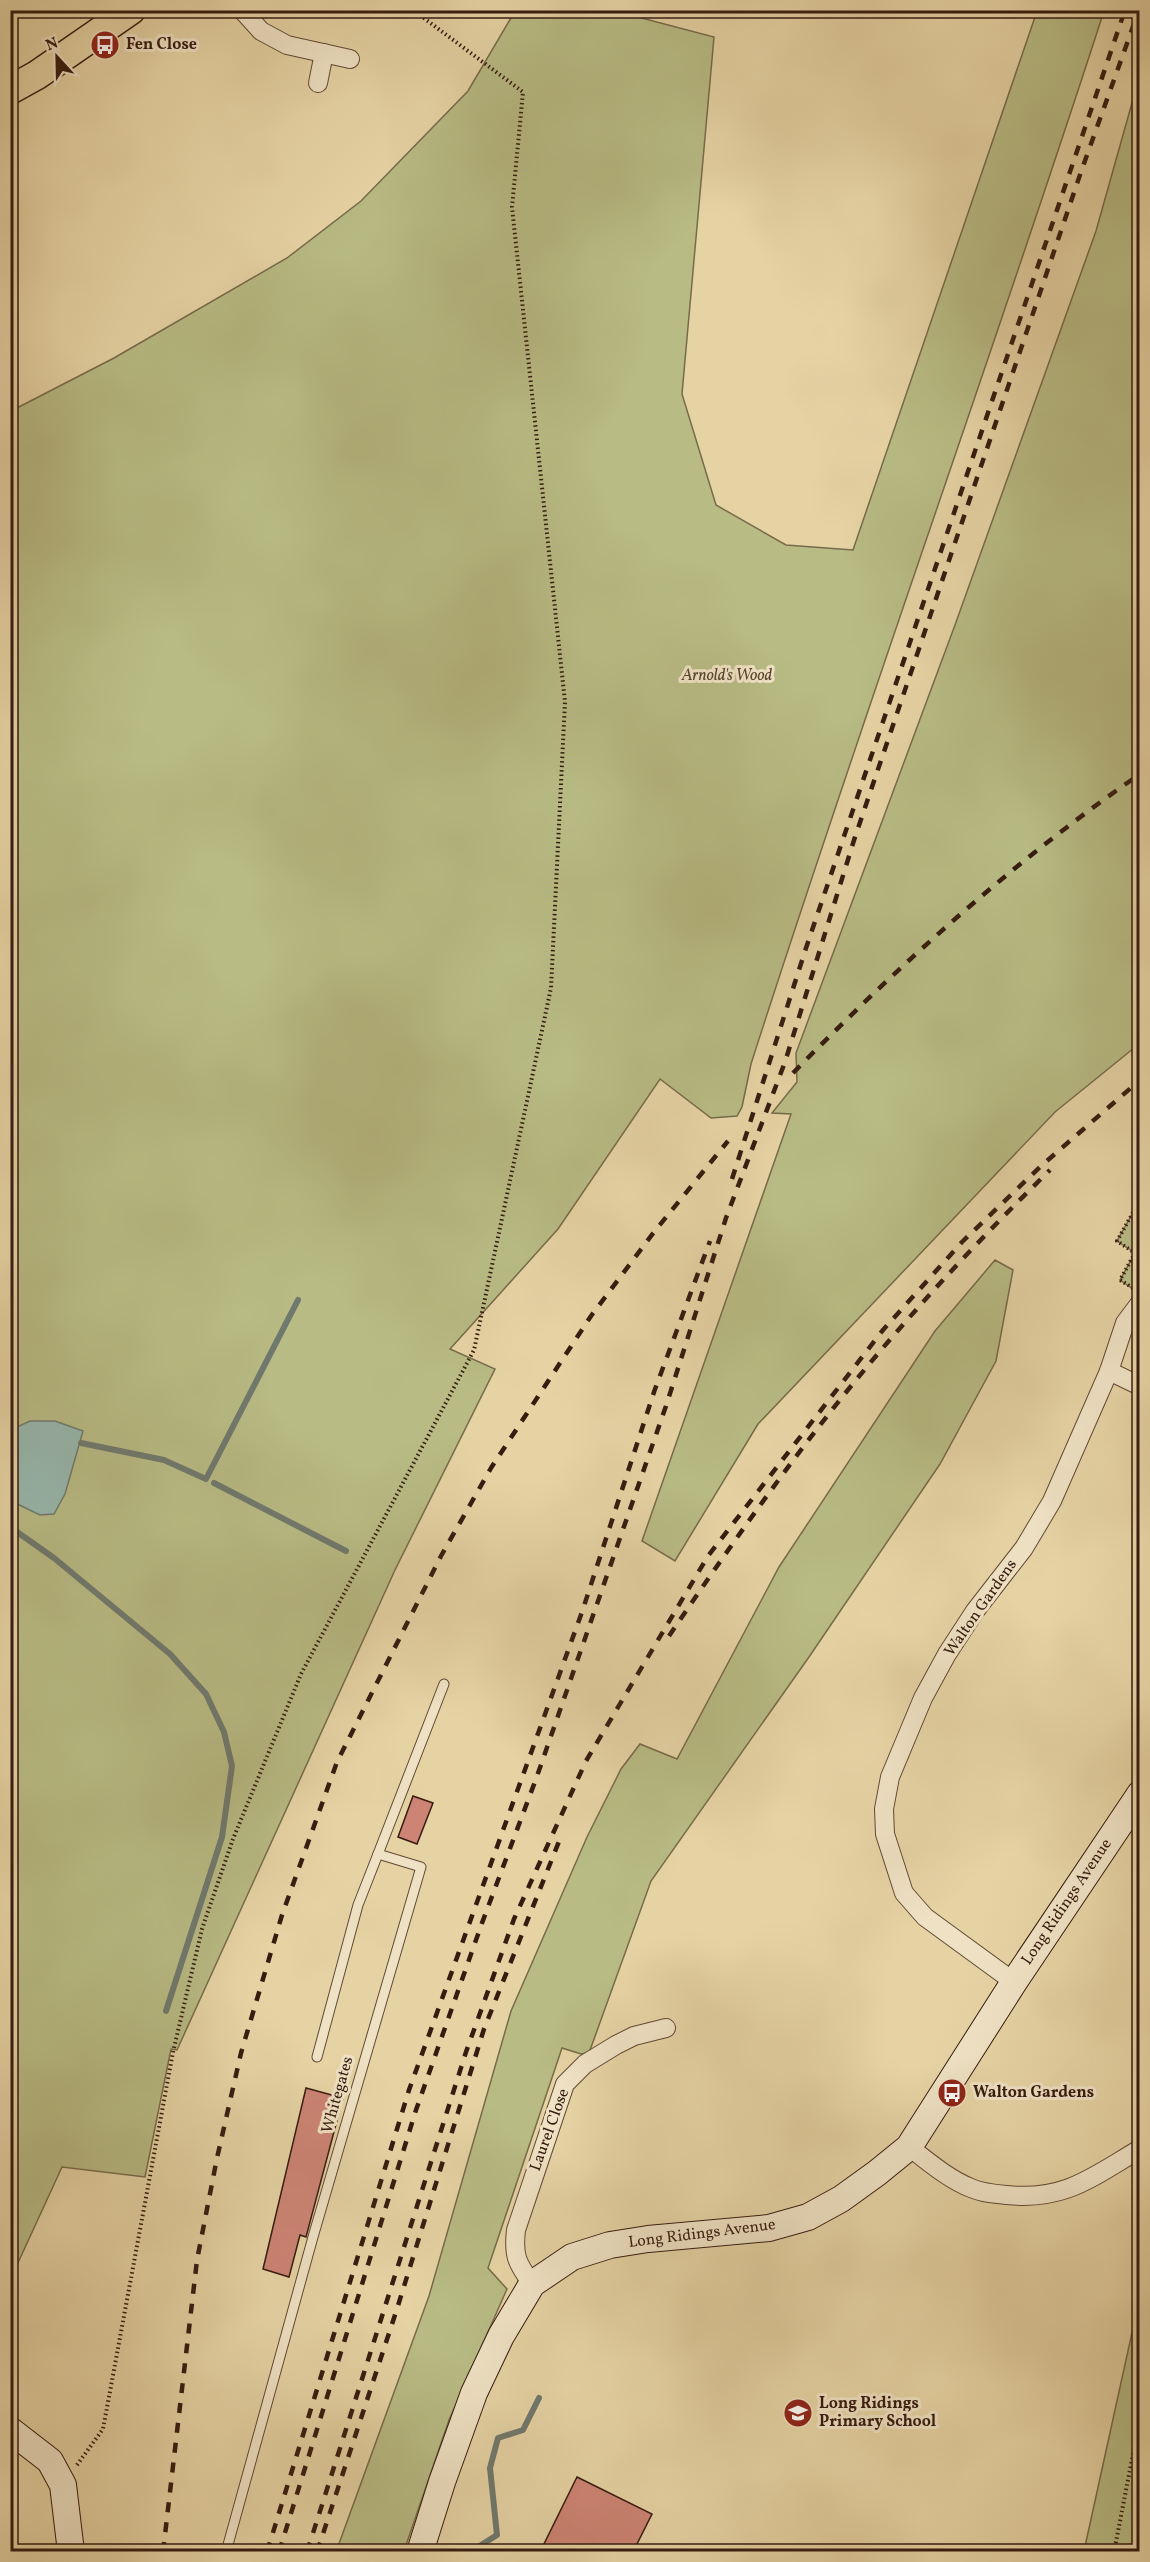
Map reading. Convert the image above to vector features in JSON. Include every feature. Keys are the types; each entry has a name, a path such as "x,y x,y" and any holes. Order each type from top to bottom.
{"main road":[{"path":"10,90 37,75 131,10"}],"street":[{"path":"242,10 261,32 287,45 350,59"},
{"path":"318,82 324,53"},
{"name":"Walton Gardens","path":"1014,1982 925,1917 904,1893 885,1834 884,1809 890,1777 923,1698 947,1654 975,1611 1024,1548 1052,1501 1109,1371 1125,1323 1140,1303"},
{"path":"1109,1371 1140,1386"},
{"name":"Long Ridings Avenue","path":"420,2552 474,2393 501,2336 532,2284 572,2257 610,2245 648,2239 769,2228 808,2217 841,2199 909,2147 1014,1982 1140,1794"},
{"name":"Laurel Close","path":"532,2284 517,2262 513,2248 516,2230 565,2084 585,2064 616,2045 634,2036 666,2028"},
{"path":"909,2147 970,2188 991,2194 1026,2197 1047,2196 1067,2191 1140,2150"},
{"path":"10,2430 50,2461 63,2486 71,2552"}],"lane":[{"path":"317,2057 358,1905 444,1683"},
{"name":"Whitegates","path":"226,2552 342,2137 421,1867 378,1854"}],"path":[{"path":"63,2486 103,2429 173,2052 202,1929 233,1839 301,1674 474,1350 551,988 564,702 512,207 523,92 413,10"},
{"path":"1140,1212 1135,1209 1117,1241 1135,1253 1120,1280 1140,1293"},
{"path":"1114,2552 1140,2418"}],"green space":[{"name":"Arnold's Wood","path":"515,11 615,11 714,37 682,394 716,505 786,545 853,550 1037,11 1104,11 794,932 751,1064 742,1107 737,1116 711,1118 660,1079 558,1229 450,1349 495,1369 395,1570 177,2050 171,2049 145,2177 62,2167 11,2278 11,411 114,358 287,258 361,201 468,91"},
{"path":"1139,78 1139,1044 1055,1112 758,1424 675,1561 642,1541 791,1114 772,1113 797,1082 796,1053 955,625 1096,231"},
{"path":"1135,1209 1140,1212 1139,1293 1120,1280 1135,1253 1117,1241"},
{"path":"995,1260 1013,1270 996,1361 940,1464 809,1657 651,1881 589,2053 581,2054 562,2048 488,2268 507,2289 449,2420 404,2551 336,2552 429,2296 511,2011 587,1837 621,1769 640,1744 677,1759 779,1567 935,1331"},
{"path":"1139,2309 1139,2551 1084,2551 1135,2319"}],"water":[{"path":"30,1421 55,1421 83,1431 65,1494 54,1514 40,1515 11,1501 11,1439 17,1427"}],"building":[{"path":"413,1796 433,1803 417,1844 398,1837"},
{"path":"306,2088 343,2098 306,2237 300,2235 289,2277 263,2269"},
{"path":"577,2477 652,2514 633,2552 540,2552"}],"waterway":[{"path":"81,1443 164,1460 206,1479 298,1300"},
{"path":"214,1483 346,1551"},
{"path":"10,1527 54,1558 170,1654 206,1694 224,1732 232,1766 222,1837 166,2011"},
{"path":"470,2552 497,2535 490,2468 498,2438 523,2430 539,2398"}],"railway":[{"path":"732,1179 806,948 1125,10"},
{"path":"279,2552 416,2110 536,1779 666,1406 726,1218 785,1062 855,837 1082,169 1139,10"},
{"path":"793,1073 833,1032 959,915 1048,842 1140,774"},
{"path":"307,2552 466,2052 514,1919 586,1761 708,1556 883,1330 962,1242 1041,1166 1140,1080"},
{"path":"163,2552 197,2260 217,2158 241,2053 282,1915 337,1762 441,1556 491,1468 591,1316 654,1232 728,1141"},
{"path":"669,1636 777,1482 834,1407 951,1271 1050,1170"},
{"path":"267,2552 409,2090 582,1612 654,1392 710,1241"},
{"path":"317,2552 396,2312 484,2029 562,1834"}],"place":[{"name":"Fen Close","path":"105,45"},
{"name":"Walton Gardens","path":"952,2093"},
{"name":"Long Ridings Primary School","path":"798,2413"}]}
